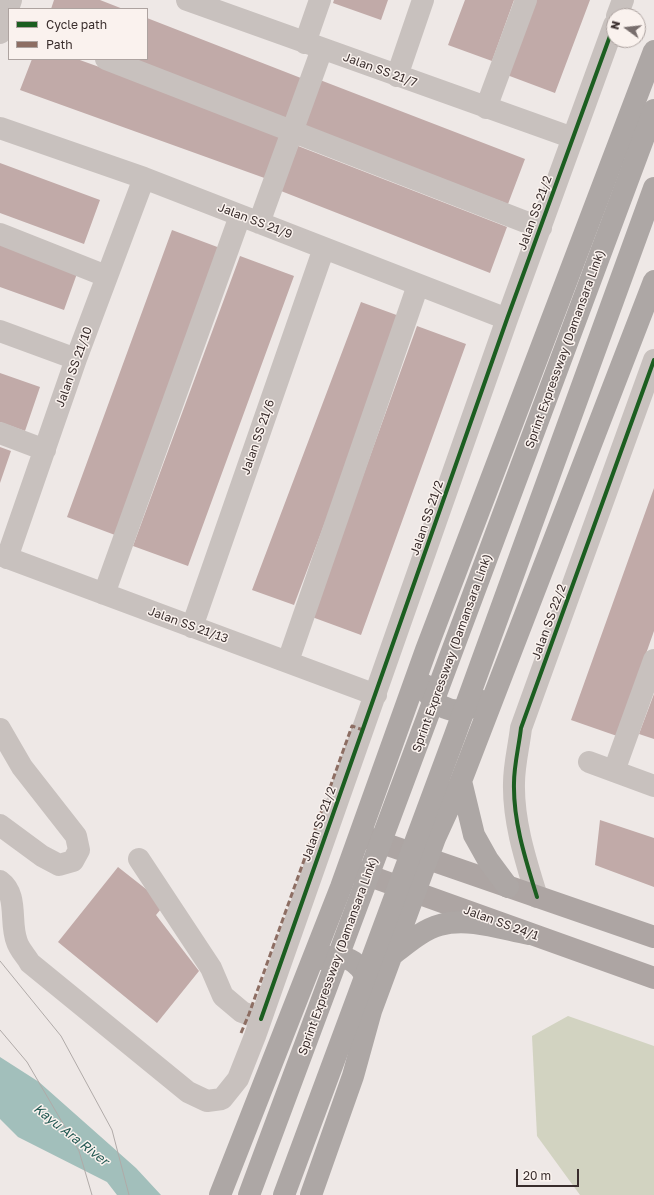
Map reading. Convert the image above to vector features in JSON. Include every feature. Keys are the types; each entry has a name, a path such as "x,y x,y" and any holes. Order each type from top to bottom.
{"highway":[{"path":"220,1195 309,969 426,650 654,51"},
{"name":"Sprint Expressway (Damansara Link)","path":"249,1195 654,110"},
{"path":"284,1195 458,727 654,188"},
{"path":"311,1195 353,1076 371,1011 428,857 461,781 654,281"},
{"path":"426,650 424,676 426,689 432,699 445,708 455,710 469,708 480,700 502,676"},
{"path":"461,781 474,835 488,860 508,887"},
{"path":"393,954 421,933 441,924 465,922 530,934"},
{"path":"309,969 321,959 334,957 350,958 361,968 368,980 372,995 371,1011"}],"main road":[{"path":"359,835 428,857 537,898 654,937"},
{"name":"Jalan SS 24/1","path":"347,868 654,978"}],"street":[{"name":"Jalan SS 21/7","path":"187,0 213,4 314,46 573,138"},
{"path":"104,594 250,219 293,132 314,46 320,0"},
{"path":"397,76 423,0"},
{"path":"486,108 526,0"},
{"name":"Jalan SS 21/2","path":"0,881 7,886 13,905 16,941 30,963 188,1092 207,1101 222,1099 238,1079 261,1019 540,228 606,47"},
{"path":"109,60 540,228"},
{"name":"Jalan SS 21/9","path":"0,128 144,178 508,319"},
{"name":"Jalan SS 21/10","path":"4,556 45,450 106,276 144,178"},
{"path":"0,234 106,276"},
{"name":"Jalan SS 21/6","path":"192,627 324,248"},
{"path":"288,662 418,285"},
{"path":"0,331 76,359"},
{"name":"Jalan SS 22/2","path":"537,898 526,862 517,821 514,783 521,728 654,360"},
{"path":"0,433 45,450"},
{"name":"Jalan SS 21/13","path":"4,556 376,695"},
{"path":"614,772 654,660"},
{"path":"0,729 22,767 76,836 79,850 73,861 59,865 42,856 0,825"},
{"path":"589,762 654,786"},
{"path":"139,859 211,968 223,996 242,1012 261,1019"}],"green space":[{"path":"568,1016 654,1046 654,1195 580,1195 537,1136 532,1036"}],"water":[{"name":"Kayu Ara River","path":"0,1057 39,1082 136,1168 161,1195 117,1195 107,1182 18,1137 0,1119"}],"building":[{"path":"54,0 100,0 120,8 51,8"},
{"path":"334,0 388,0 381,20 333,3"},
{"path":"465,0 514,0 492,61 448,45"},
{"path":"534,0 590,0 555,93 507,75"},
{"path":"148,18 306,80 290,122 131,60 148,60"},
{"path":"32,60 80,60 286,134 270,180 20,90"},
{"path":"320,80 525,159 508,204 303,125"},
{"path":"298,146 507,227 490,273 281,191"},
{"path":"0,163 100,200 84,244 0,213"},
{"path":"172,230 220,248 115,535 67,517"},
{"path":"0,239 79,268 64,310 0,287"},
{"path":"240,256 294,276 188,566 133,546"},
{"path":"361,302 402,317 294,605 252,590"},
{"path":"417,326 466,344 361,635 312,617"},
{"path":"0,373 40,387 25,431 0,422"},
{"path":"0,447 11,451 0,483"},
{"path":"654,488 654,631 617,736 571,720"},
{"path":"654,694 654,739 639,734"},
{"path":"600,820 654,838 654,887 595,865"},
{"path":"118,867 165,904 156,915 199,971 157,1023 58,942"}],"tram line":[{"path":"0,961 61,1036 112,1130 129,1195"},
{"path":"0,1030 27,1062 79,1151 92,1195"}],"marked path":[{"path":"241,1033 352,726 363,730"}],"cycle path":[{"path":"261,1019 507,319 606,47"},
{"path":"537,897 521,841 514,798 514,776 521,728 654,360"}]}
